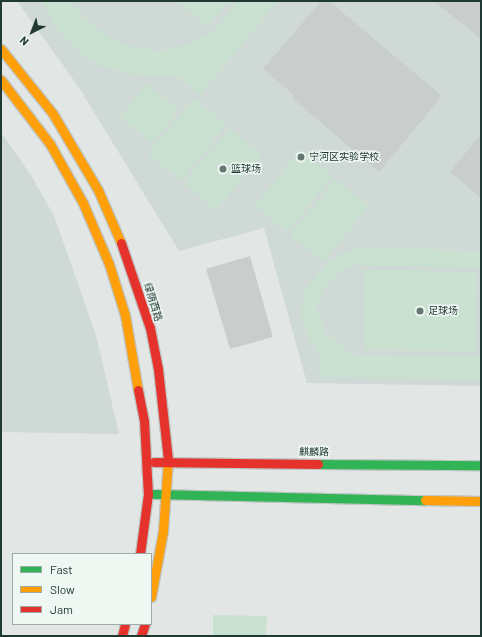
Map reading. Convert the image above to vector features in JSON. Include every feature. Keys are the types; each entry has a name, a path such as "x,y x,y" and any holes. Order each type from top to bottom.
{"main road":[{"name":"绿荫西路","path":"1,49 33,86 74,148 98,190 129,262 150,328 157,362 168,461 160,555 152,592"},
{"path":"1,80 56,155 83,203 106,258 132,345 144,421 147,462 148,494 140,553"},
{"name":"麒麟路","path":"147,462 481,465"},
{"path":"148,494 481,501"},
{"path":"122,636 125,625"},
{"path":"141,636 145,625"}],"shaded area":[{"name":"宁河区实验学校","path":"17,1 481,1 481,386 307,383 264,228 179,251 78,86"},
{"path":"1,132 32,177 54,216 96,335 119,434 1,432"}],"green space":[{"path":"41,1 70,1 83,17 111,39 128,46 159,51 190,44 204,36 216,28 238,1 278,1 200,95 177,76 134,75 97,65 84,56 61,34"},
{"path":"177,1 229,1 208,26"},
{"path":"147,84 179,110 152,143 120,117"},
{"name":"篮球场","path":"194,98 226,125 181,181 148,154"},
{"name":"篮球场","path":"230,128 262,154 216,211 184,183"},
{"name":"篮球场","path":"301,149 333,176 287,232 255,205"},
{"path":"336,179 369,206 323,262 290,235"},
{"path":"361,247 481,251 481,268 354,265 345,269 329,282 323,289 317,308 326,333 349,352 359,355 481,356 481,380 320,377 320,356 307,336 301,313 305,289 329,261 340,254"},
{"name":"足球场","path":"364,270 477,272 476,351 364,350"},
{"path":"213,615 267,616 266,636 213,636"}],"building":[{"path":"321,1 329,1 442,96 379,172 292,98 294,95 263,69"},
{"path":"434,1 481,1 481,39"},
{"path":"481,134 481,198 450,172"},
{"path":"250,256 273,337 230,349 206,269"}],"traffic: fast":[{"path":"318,464 481,465"},
{"path":"154,494 425,500"}],"traffic: slow":[{"path":"1,49 53,114 98,190 121,243"},
{"path":"1,80 50,144 83,203 109,264 125,315 138,390"},
{"path":"152,592 163,531 168,460"},
{"path":"425,500 481,501"}],"traffic: jam":[{"path":"121,243 150,328 158,369 168,460"},
{"path":"138,390 144,421 148,494 140,553"},
{"path":"154,462 318,464"},
{"path":"122,636 125,625"},
{"path":"141,636 145,625"}],"place":[{"name":"宁河区实验学校","path":"301,157"},
{"name":"篮球场","path":"223,169"},
{"name":"足球场","path":"420,311"}]}
